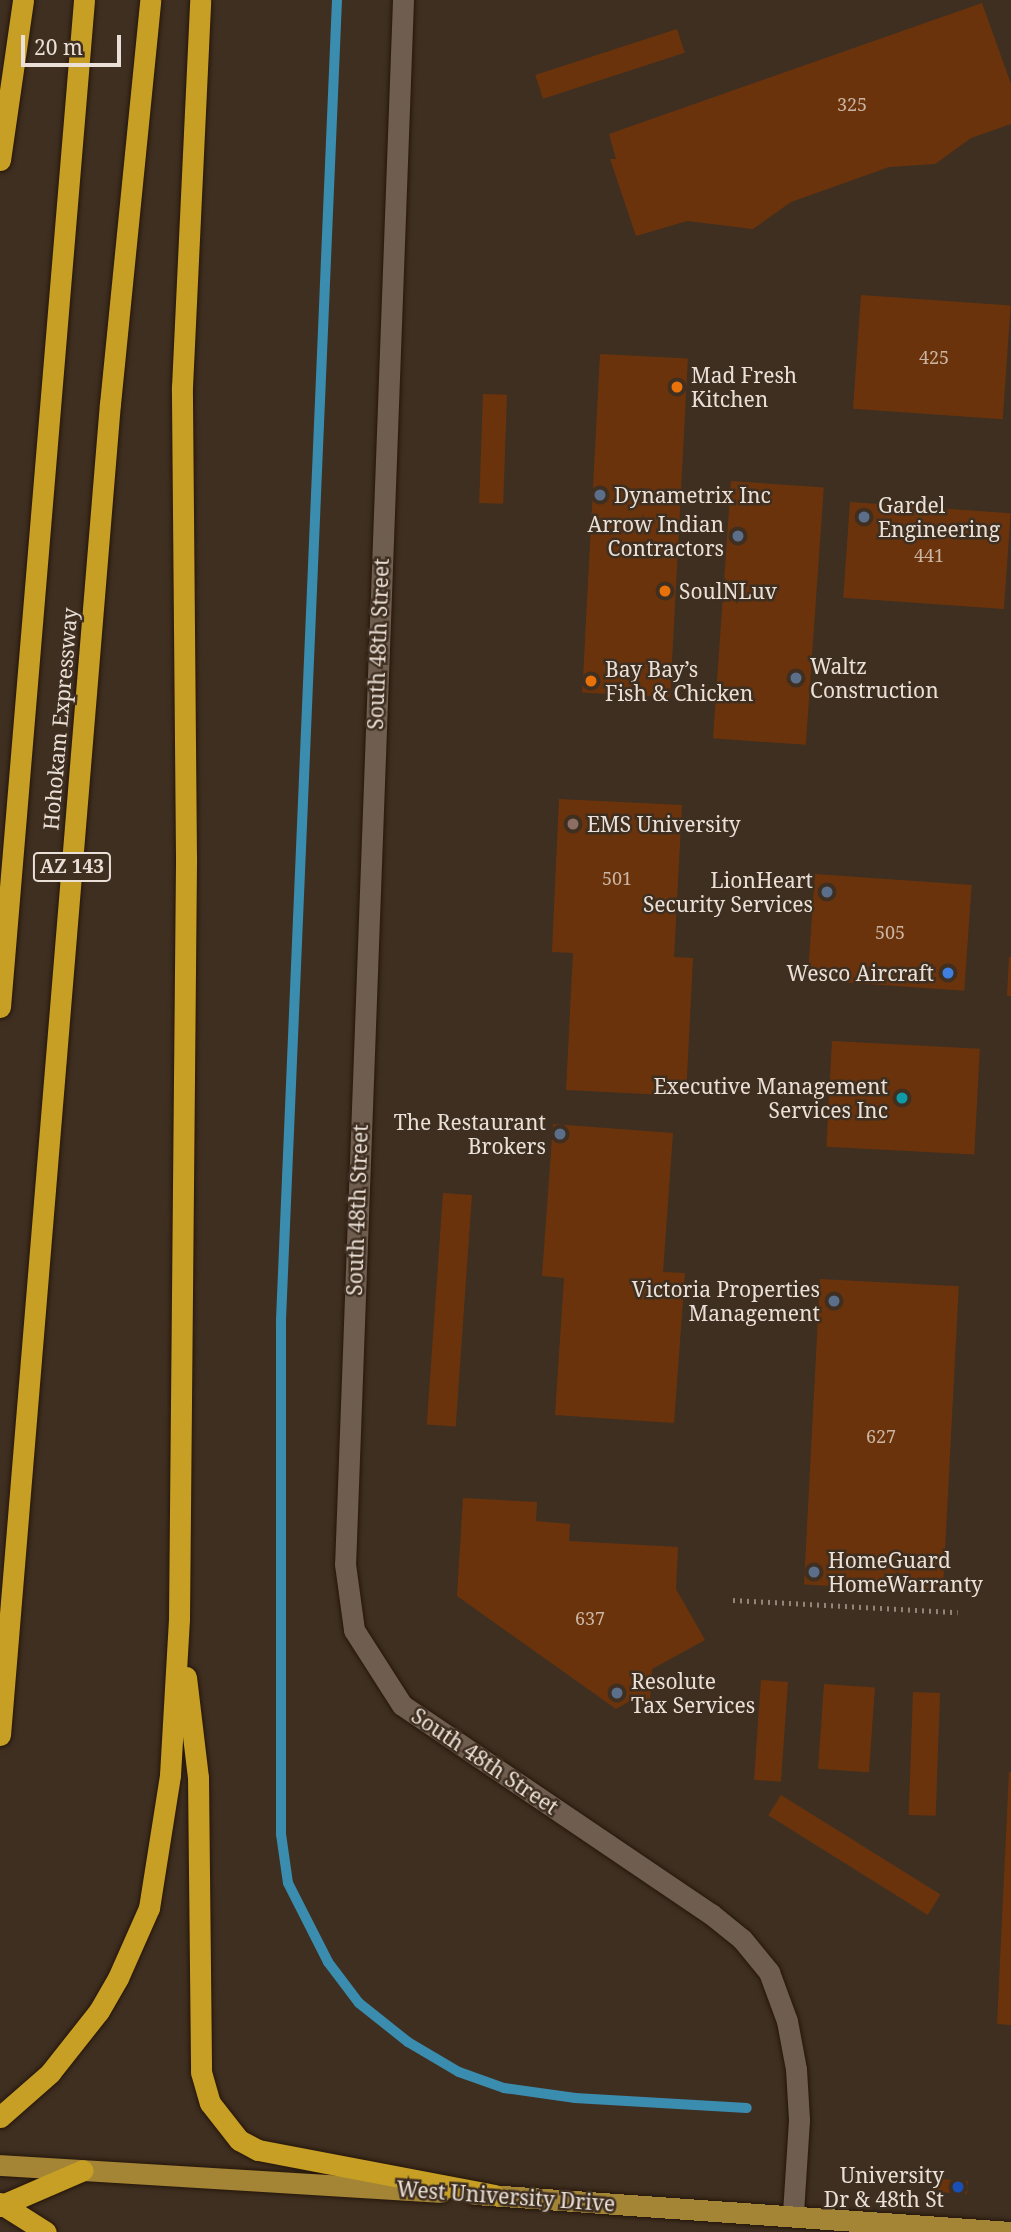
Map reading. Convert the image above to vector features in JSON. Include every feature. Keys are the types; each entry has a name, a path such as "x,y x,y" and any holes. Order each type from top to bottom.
{"highway":[{"path":"0,160 23,0"},
{"name":"Hohokam Expressway","path":"0,1007 84,0"},
{"name":"Hohokam Expressway","path":"0,1735 110,404 150,0"},
{"path":"0,2117 50,2073 99,2011 149,1908 170,1775 179,1619 186,871 183,387 200,0"},
{"path":"179,1619 198,1777 201,2072 210,2103 239,2140 258,2150 494,2195"},
{"path":"1,2204 83,2169"},
{"path":"1,2204 46,2232"}],"main road":[{"name":"West University Drive","path":"0,2165 494,2195 789,2223 1011,2232"}],"street":[{"name":"South 48th Street","path":"403,0 346,1523 345,1564 354,1630 402,1705 711,1914 742,1939 769,1972 787,2021 796,2069 799,2120 789,2223"}],"path":[{"path":"733,1600 958,1612"}],"building":[{"path":"982,3 1011,84 1011,124 971,138 935,164 889,167 791,202 753,229 687,221 636,236 610,159 616,159 609,134"},
{"path":"677,29 685,53 543,99 535,75"},
{"path":"861,295 1011,305 1003,419 853,409"},
{"path":"600,354 688,359 670,697 582,693"},
{"path":"483,394 507,395 503,504 479,503"},
{"path":"731,481 824,487 806,745 713,738"},
{"path":"850,502 1011,513 1004,609 843,598"},
{"path":"559,799 682,805 674,957 693,958 686,1096 566,1090 573,953 552,952"},
{"path":"815,874 972,885 964,991 808,980"},
{"path":"1009,957 1011,996 1007,996"},
{"name":"Executive Management Services Inc","path":"832,1041 980,1049 974,1155 826,1147"},
{"path":"553,1124 673,1133 663,1272 685,1273 674,1423 555,1415 564,1278 542,1276"},
{"path":"443,1193 472,1195 456,1426 427,1424"},
{"path":"820,1279 959,1286 943,1592 804,1585"},
{"path":"463,1498 537,1502 536,1521 570,1524 569,1541 678,1547 676,1589 705,1640 652,1669 650,1700 632,1700 616,1709 457,1596"},
{"path":"761,1680 788,1682 781,1782 754,1780"},
{"path":"824,1684 875,1688 869,1772 818,1769"},
{"path":"913,1692 940,1693 936,1816 909,1815"},
{"path":"1011,1772 1011,2025 997,2024"},
{"path":"781,1795 940,1895 928,1915 768,1815"},
{"path":"939,2179 968,2181 967,2194 938,2192"}],"waterway":[{"path":"337,0 281,1322 281,1834 288,1883 328,1962 359,2003 408,2042 459,2072 504,2088 575,2098 747,2108"}],"place":[{"name":"Mad Fresh Kitchen","path":"677,387"},
{"name":"Dynametrix Inc","path":"600,495"},
{"name":"Gardel Engineering","path":"864,517"},
{"name":"Arrow Indian Contractors","path":"738,536"},
{"name":"SoulNLuv","path":"665,591"},
{"name":"Waltz Construction","path":"796,678"},
{"name":"Bay Bay’s Fish & Chicken","path":"591,681"},
{"name":"EMS University","path":"573,824"},
{"name":"LionHeart Security Services","path":"827,892"},
{"name":"Wesco Aircraft","path":"948,973"},
{"name":"Executive Management Services Inc","path":"902,1098"},
{"name":"The Restaurant Brokers","path":"560,1134"},
{"name":"Victoria Properties Management","path":"834,1301"},
{"name":"HomeGuard HomeWarranty","path":"814,1572"},
{"name":"Resolute Tax Services","path":"617,1693"},
{"name":"University Dr & 48th St","path":"958,2187"}]}
